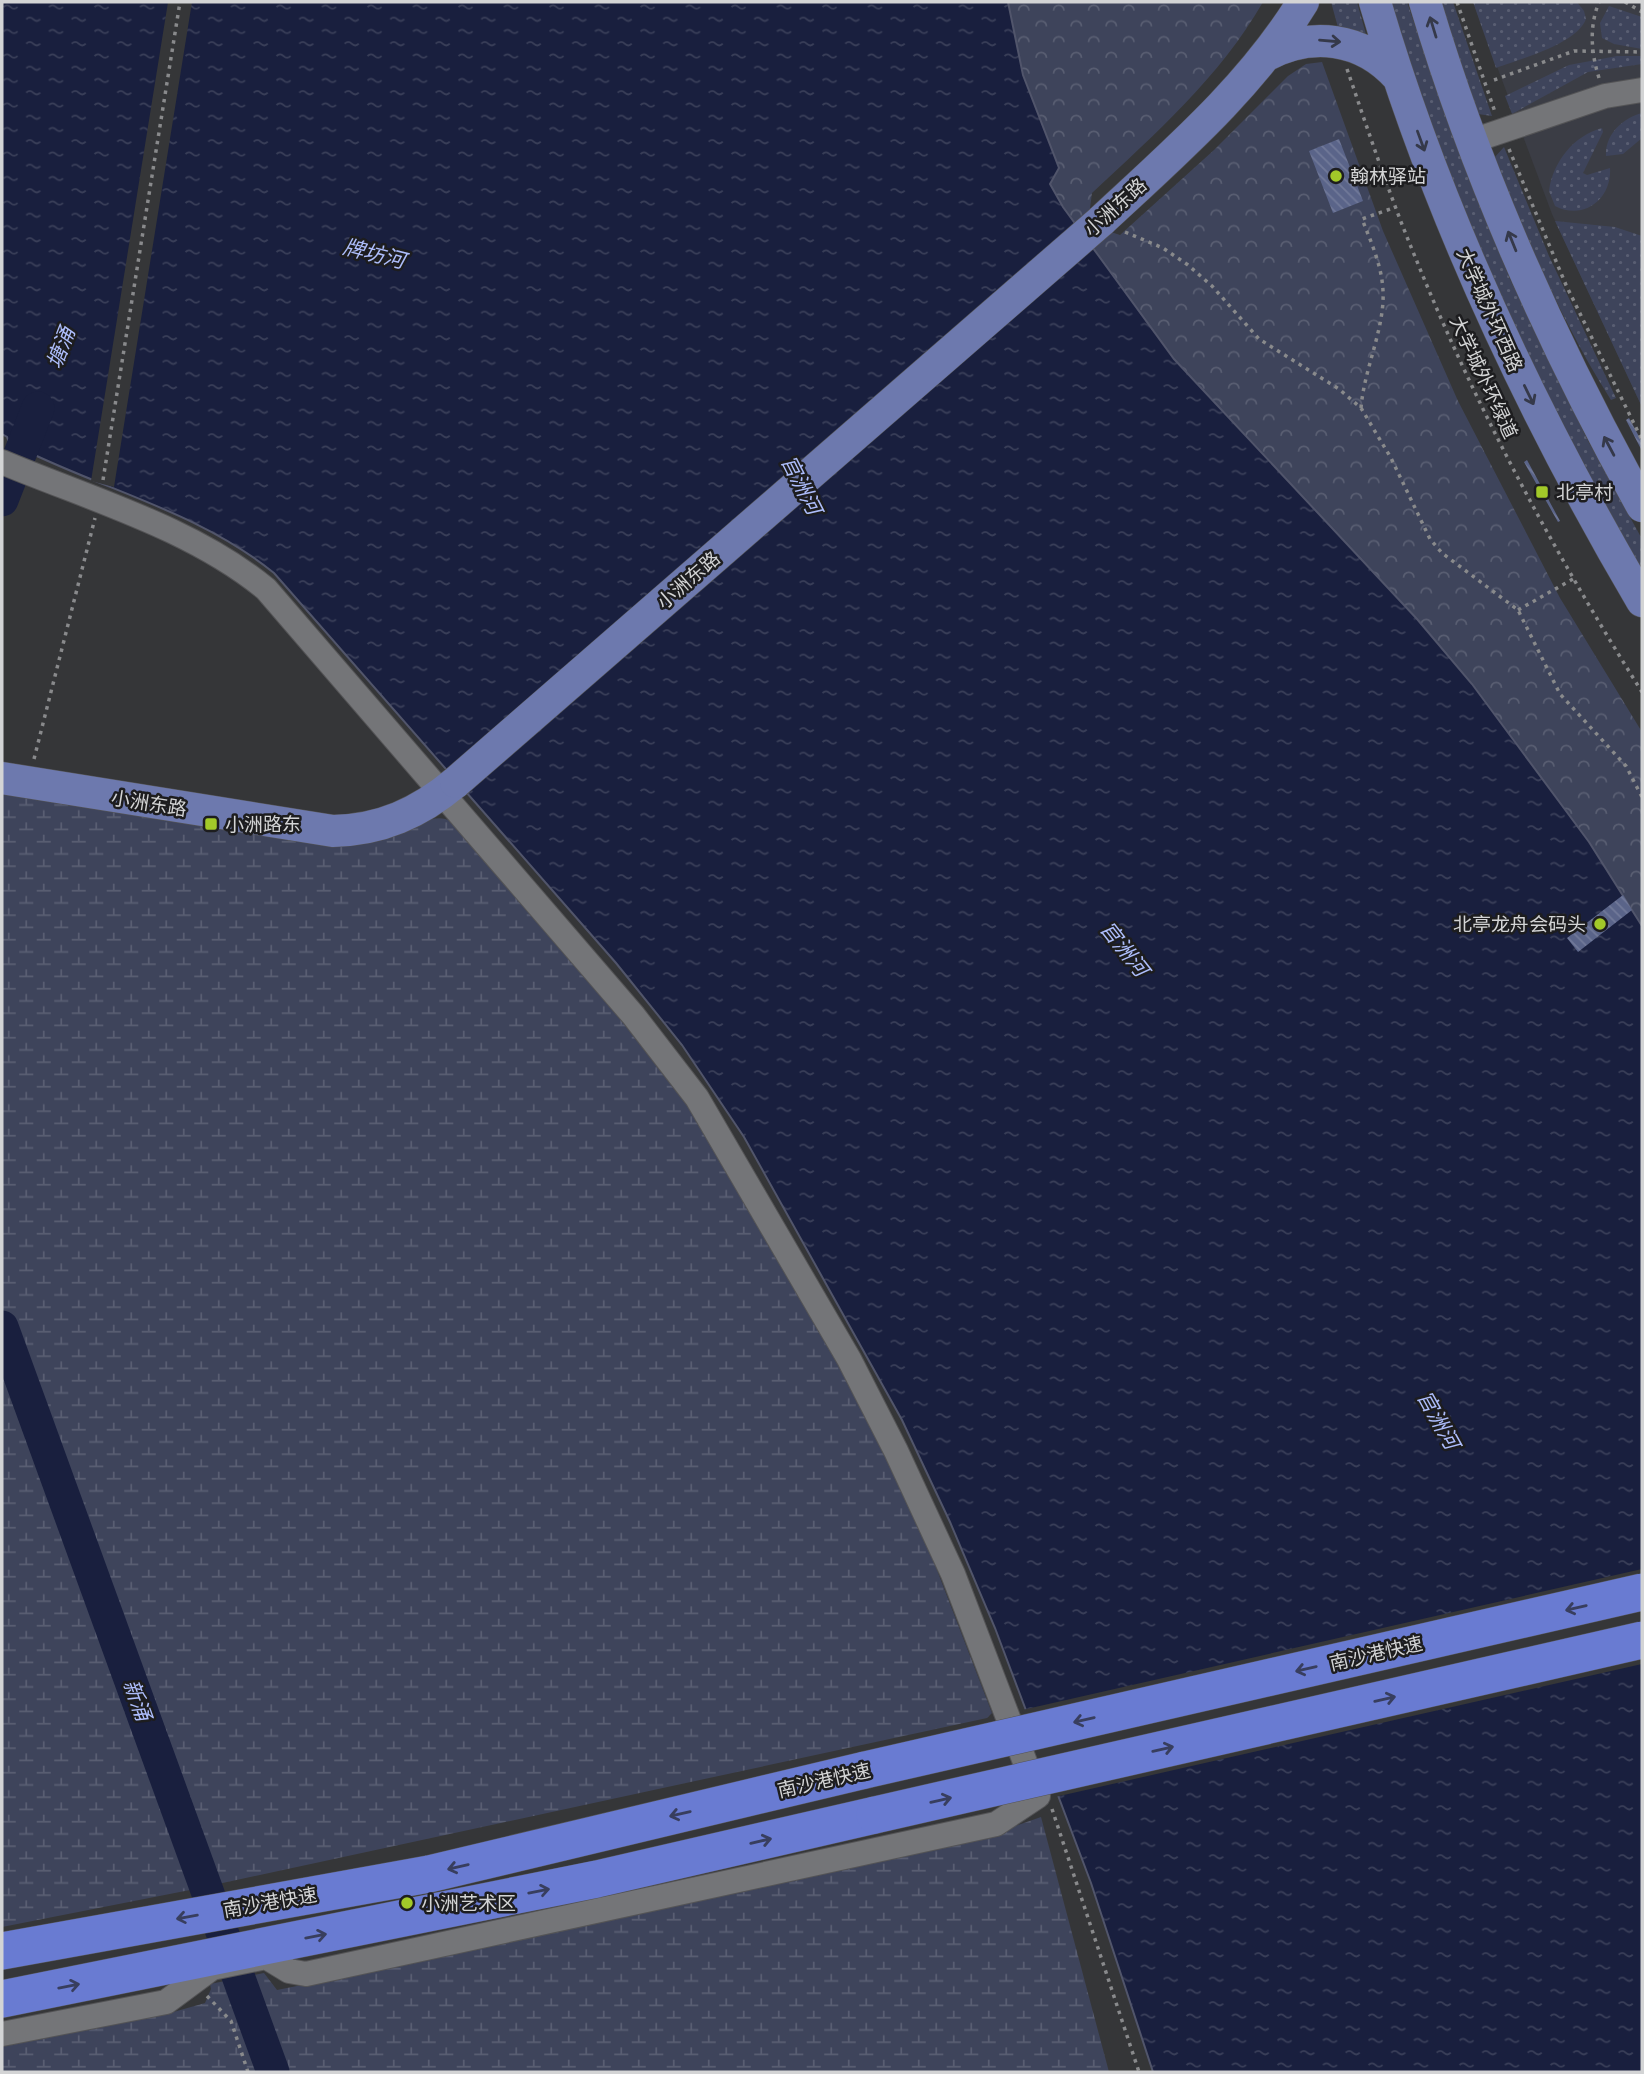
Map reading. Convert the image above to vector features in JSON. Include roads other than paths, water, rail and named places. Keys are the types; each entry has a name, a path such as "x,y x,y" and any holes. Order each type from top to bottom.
{"highway":[{"name":"南沙港快速","path":"2,1951 429,1874 865,1770 1642,1592"},
{"path":"2,1998 597,1879 1642,1640"}],"main road":[{"name":"小洲东路","path":"15,780 333,831 365,829 393,821 449,788 1110,226 1265,56 1303,2"},
{"name":"大学城外环西路","path":"1374,2 1439,189 1512,362 1551,439 1642,601"},
{"path":"1425,2 1472,141 1553,334 1642,506"},
{"name":"小洲东路","path":"1265,56 1305,42 1340,42 1364,50 1398,77"}],"street":[{"path":"1472,141 1605,96 1642,90"},
{"path":"2,2034 166,2002 218,1966 263,1957 289,1971 306,1974 996,1824 1038,1796 953,1574 896,1451 849,1359 697,1098 449,788 266,589 211,550 101,494 13,466"}],"water":[{"path":"2,2 1008,2 1023,75 1059,168 1050,184 1063,207 1174,359 1417,619 1472,684 1589,842 1642,926 1642,2072 1153,2072 1091,1883 995,1628 950,1522 902,1420 744,1137 682,1045 616,963 274,573 245,552 184,518 22,449 2,477 11,449 7,437 2,434"}],"waterway":[{"name":"塘涌","path":"2,500 38,408"},
{"name":"新涌","path":"2,1327 273,2072"}],"place":[{"name":"翰林驿站","path":"1336,176"},
{"name":"北亭村","path":"1542,492"},
{"name":"小洲路东","path":"211,824"},
{"name":"北亭龙舟会码头","path":"1600,924"},
{"name":"小洲艺术区","path":"407,1903"}],"water label":[{"name":"牌坊河","path":"374,254"},
{"name":"官洲河","path":"801,485"},
{"name":"官洲河","path":"1124,949"},
{"name":"官洲河","path":"1438,1420"}]}
